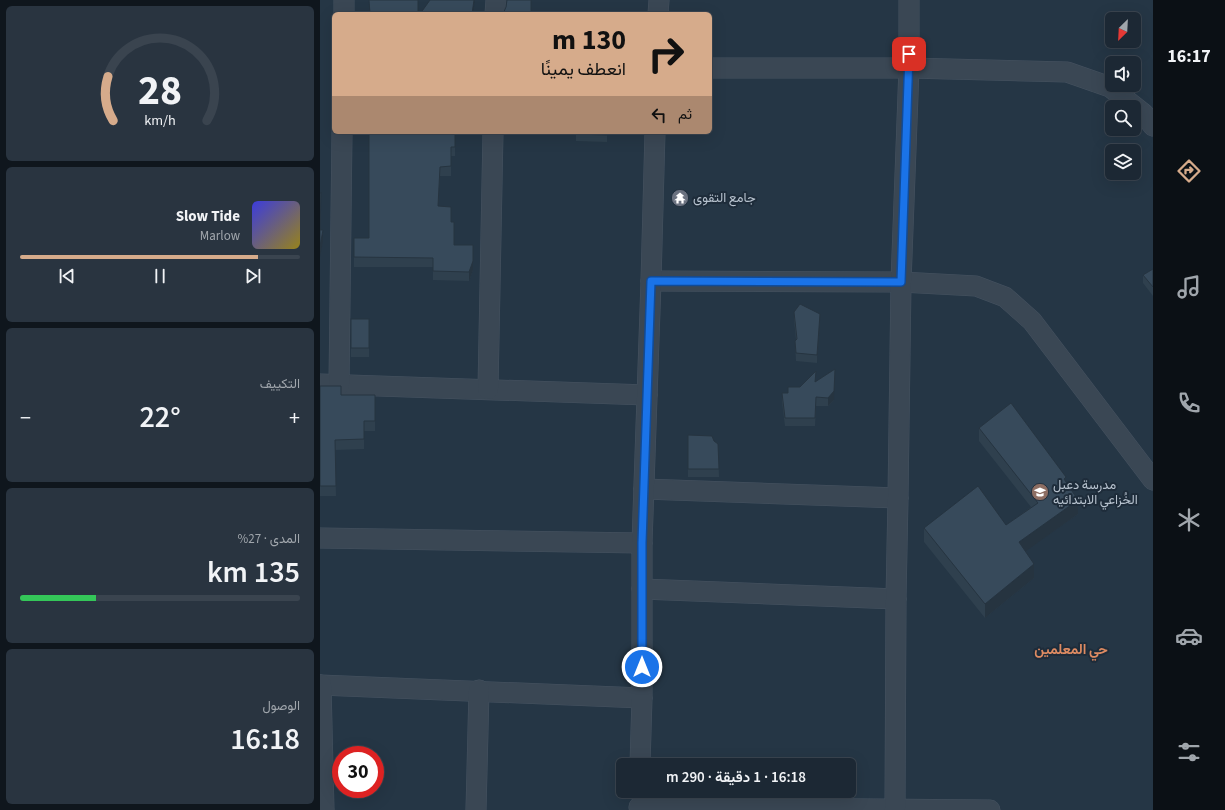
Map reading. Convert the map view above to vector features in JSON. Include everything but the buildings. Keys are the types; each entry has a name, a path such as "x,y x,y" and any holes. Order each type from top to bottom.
{"street":[{"path":"344,0 344,12"},
{"path":"496,0 496,12"},
{"path":"658,12 659,0"},
{"path":"895,809 896,599 901,282 909,0"},
{"path":"712,68 908,68 1067,72 1110,87 1144,114 1153,126"},
{"path":"342,134 329,384 647,394"},
{"path":"488,389 493,134"},
{"path":"640,758 642,698 642,543 655,134"},
{"path":"651,281 901,282 976,286 1005,297 1032,321 1153,480"},
{"path":"644,489 898,498"},
{"path":"320,538 642,543"},
{"path":"642,588 896,599"},
{"path":"324,810 321,685 479,690 642,698"},
{"path":"476,810 479,690"},
{"path":"639,803 990,810"}],"place":[{"name":"جامع التقوى","path":"680,198"},
{"name":"مدرسة دعبل الخُزاعي الابتدائيه","path":"1040,492"}],"district":[{"name":"حي المعلمین","path":"1071,650"}],"route":[{"path":"642,667 642,543 651,281 901,282 909,54"}]}
